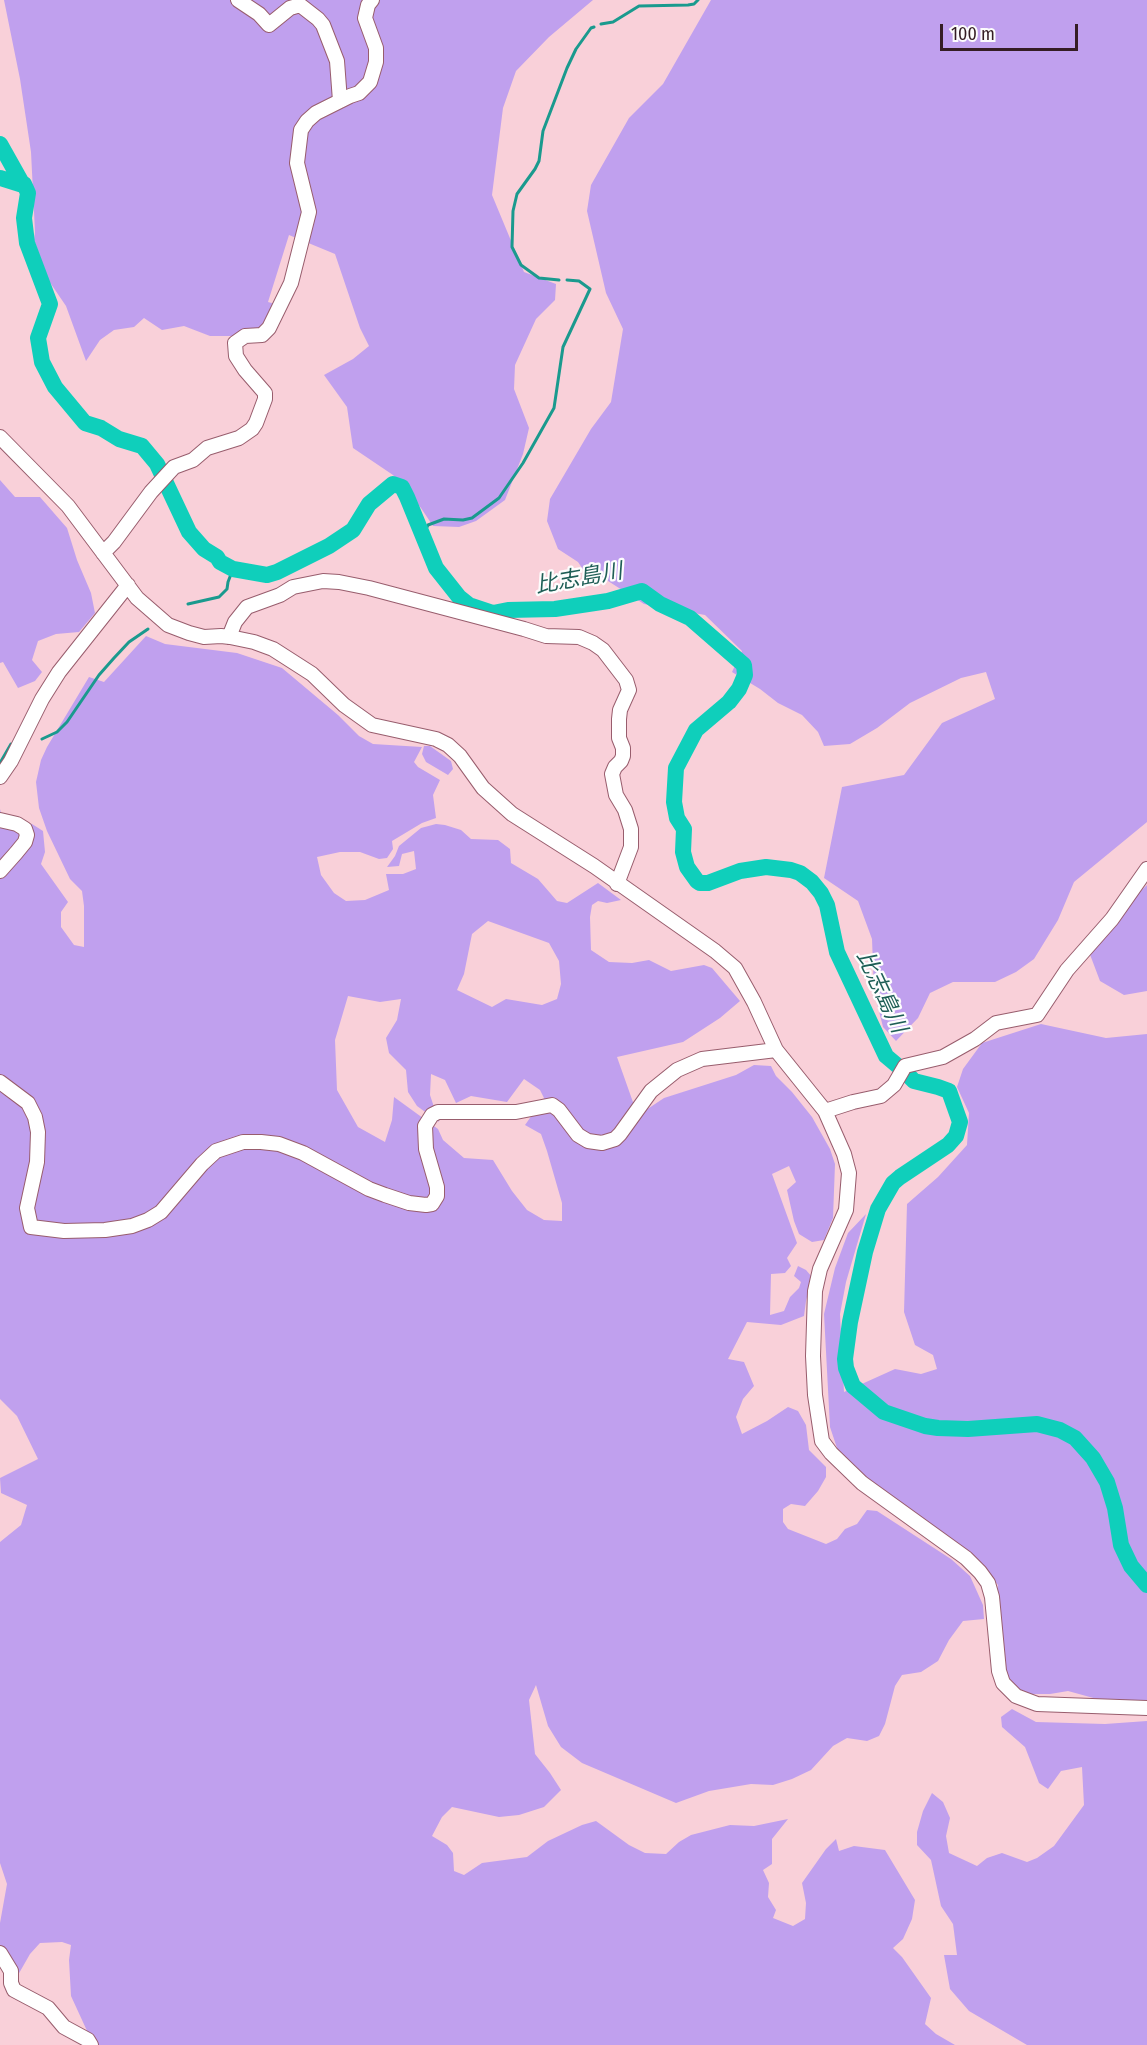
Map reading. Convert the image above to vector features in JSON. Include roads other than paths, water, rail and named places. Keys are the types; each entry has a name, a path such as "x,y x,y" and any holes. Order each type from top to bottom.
{"street":[{"path":"238,0 259,14 269,25 290,8 300,5 318,18 323,25 337,62 340,100"},
{"path":"103,553 114,542 151,492 174,467 193,460 207,448 238,438 252,429 256,423 265,393 236,356 235,343 245,336 262,335 269,328 291,283 309,212 297,163 301,130 316,113 363,91 373,76 376,48 365,18 372,0"},
{"path":"0,437 68,506 142,603 168,625 204,637 229,637 273,649 312,674 345,705 372,725 436,739 448,745 460,756 483,788 512,814 580,856 716,951 735,968 776,1050 825,1111 844,1154 849,1173 846,1210 820,1269 815,1291 813,1356 815,1395 822,1441 862,1483 966,1558 980,1572 988,1583 992,1597 1002,1683 1016,1696 1037,1704 1147,1708"},
{"path":"229,637 235,622 247,607 280,595 293,587 323,581 369,588 546,636 579,637 593,643 603,650 626,680 629,690 620,710 619,719 619,738 624,752 612,774 616,795 625,810 631,829 632,847 617,884"},
{"path":"0,777 59,672 128,585"},
{"path":"0,820 17,824 25,829 27,835 25,842 0,871"},
{"path":"825,1111 881,1096 894,1085 905,1066 943,1056 996,1023 1037,1015 1067,970 1112,919 1147,869"},
{"path":"0,1082 28,1103 35,1117 38,1132 37,1162 27,1208 31,1227 64,1231 105,1230 132,1226 161,1212 216,1151 243,1142 286,1146 385,1195 409,1203 432,1204 437,1196 426,1149 425,1126 432,1115 438,1112 516,1112 552,1105 559,1110 578,1135 588,1141 602,1143 615,1139 651,1091 676,1070 702,1059 776,1050"},
{"path":"0,1953 11,1971 10,1983 14,1990 48,2007 63,2027 88,2040 91,2045"}],"waterway":[{"path":"601,24 613,22 639,6 688,5 698,0"},
{"path":"559,280 539,278 521,265 512,247 513,211 517,194 539,161 543,131 567,68 576,49 594,27"},
{"name":"比志島川","path":"0,144 28,193 24,218 27,243 50,304 38,338 42,362 55,387 85,423 101,428 119,439 142,446 157,464 189,532 220,562 233,569 267,575 277,572 329,546 353,530 369,504 393,484 402,487 436,568 459,597 469,605 493,613 508,610 555,609 608,601 642,591 660,604 690,618 744,665 745,675 739,689 729,702 696,730 676,768 674,802 677,818 684,829 683,852 687,867 700,883 708,883 740,871 766,867 791,870 800,873 812,882 827,905 837,952 886,1056 914,1081 949,1091 960,1122 956,1136 948,1145 893,1183 878,1209 865,1252 850,1322 845,1359 853,1386 884,1412 925,1426 968,1429 1037,1424 1060,1430 1075,1438 1093,1458 1107,1482 1115,1508 1121,1545 1131,1566 1147,1585"},
{"path":"0,178 23,185"},
{"path":"423,535 428,525 444,519 472,518 499,498 523,463 554,408 563,347 590,289 579,281 567,280"},
{"path":"188,604 219,597 227,589 233,569"},
{"path":"42,739 57,732 67,722 99,675 129,642 148,629"},
{"path":"0,763 11,744"}]}
